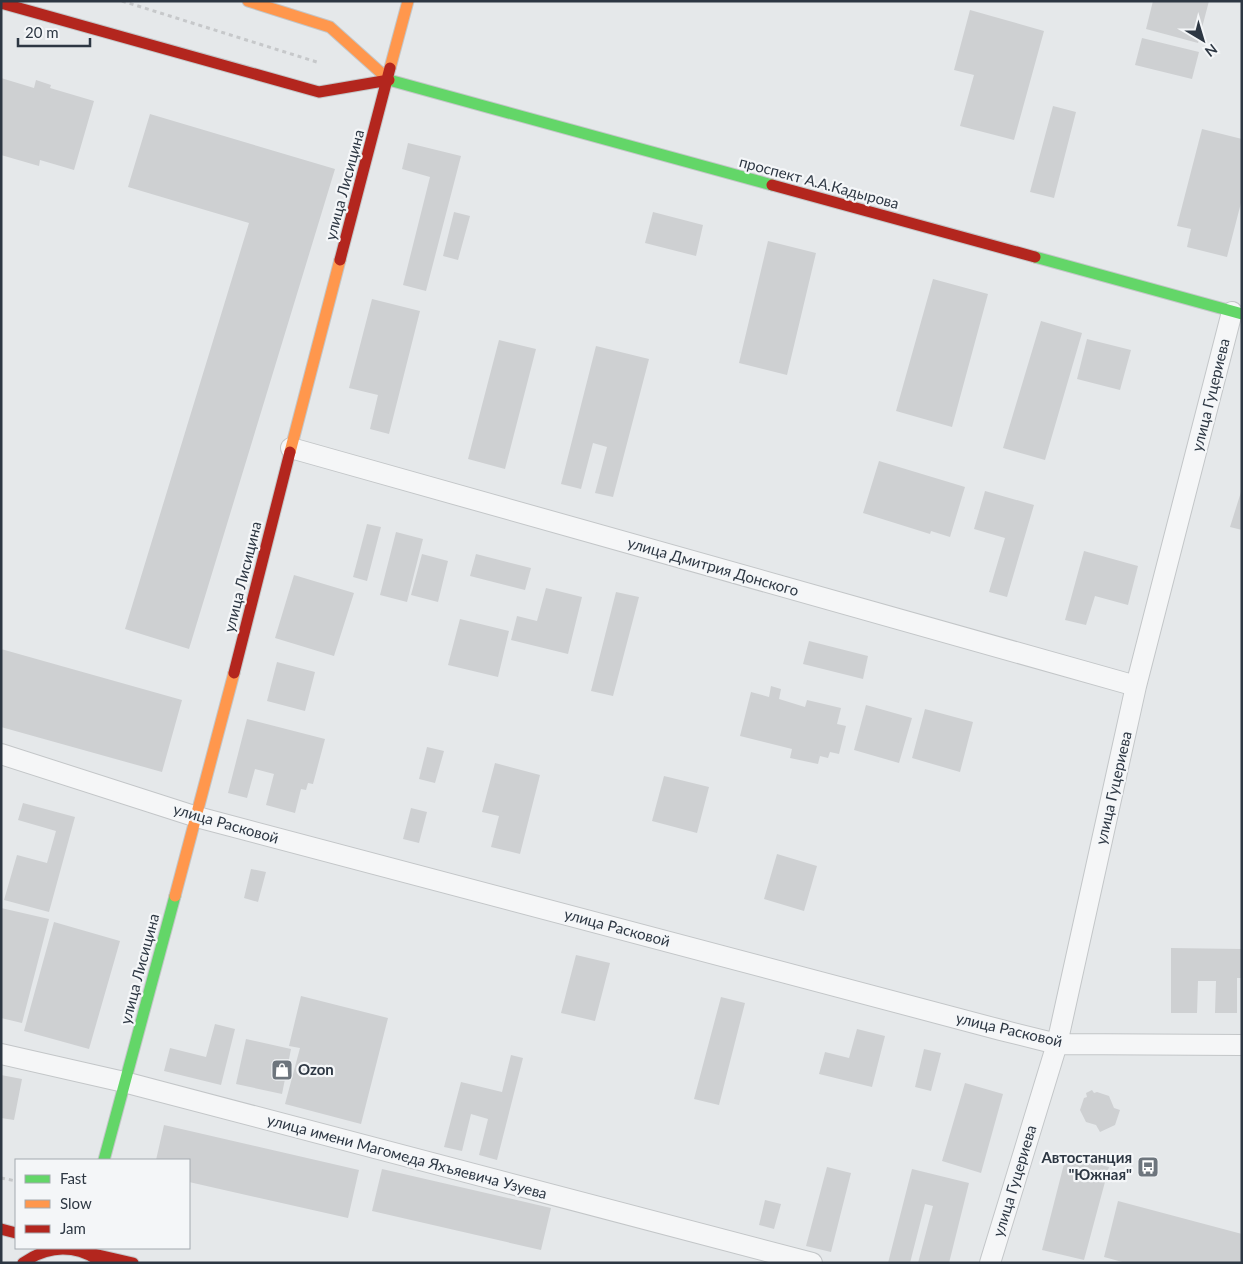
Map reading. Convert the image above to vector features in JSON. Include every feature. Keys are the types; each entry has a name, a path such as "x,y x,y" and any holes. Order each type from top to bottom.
{"street":[{"name":"проспект А.А.Кадырова","path":"248,1 330,27 389,80"},
{"name":"улица Лисицина","path":"104,1159 197,817 408,1"},
{"name":"проспект А.А.Кадырова","path":"1,3 319,92 389,80 1237,313"},
{"name":"улица Гуцериева","path":"990,1263 1057,1044 1136,686 1237,313"},
{"name":"улица Дмитрия Донского","path":"291,448 1136,686"},
{"name":"улица Расковой","path":"1,754 197,817 1057,1044 1242,1045"},
{"name":"улица имени Магомеда Яхъяевича Узуева","path":"1,1054 124,1082 812,1263"},
{"path":"1,1229 15,1233"},
{"path":"23,1263 32,1256 52,1249"},
{"path":"77,1249 98,1259 102,1263"},
{"path":"77,1249 133,1263"}],"path":[{"path":"122,1 320,63"},
{"path":"1,1178 15,1181"}],"building":[{"path":"1153,1 1209,1 1198,43 1146,29"},
{"path":"970,10 1044,31 1014,140 960,126 974,75 954,70"},
{"path":"1142,38 1199,52 1192,79 1135,65"},
{"path":"1,78 34,88 36,80 51,85 50,88 94,101 74,170 40,160 39,166 1,155"},
{"path":"1053,106 1076,112 1054,198 1030,192"},
{"path":"150,114 335,169 189,649 125,629 249,223 128,187"},
{"path":"1202,129 1242,139 1242,199 1227,257 1187,247 1191,229 1177,226"},
{"path":"408,143 461,156 426,291 403,285 430,177 402,169"},
{"path":"454,212 470,216 458,260 443,256"},
{"path":"653,212 703,225 696,256 645,243"},
{"path":"768,241 816,253 787,375 739,363"},
{"path":"933,279 988,294 952,427 896,411"},
{"path":"372,299 420,311 389,434 370,429 378,395 349,388"},
{"path":"1041,321 1082,333 1045,460 1003,448"},
{"path":"1087,339 1131,350 1120,390 1077,379"},
{"path":"499,340 536,349 505,469 468,459"},
{"path":"596,346 649,359 613,497 595,493 607,447 593,443 581,489 561,484"},
{"path":"879,461 965,487 950,537 931,531 930,534 863,513"},
{"path":"985,491 1034,505 1007,597 989,592 1005,538 974,529"},
{"path":"1242,492 1242,530 1230,527"},
{"path":"367,524 381,527 367,581 353,577"},
{"path":"396,532 423,539 407,602 380,595"},
{"path":"1084,551 1138,566 1128,605 1095,596 1086,625 1065,620"},
{"path":"422,554 448,561 438,602 411,595"},
{"path":"476,554 531,568 525,590 470,576"},
{"path":"294,575 354,593 334,656 275,638"},
{"path":"546,588 582,597 568,654 511,640 517,616 537,621"},
{"path":"616,592 639,597 613,696 591,691"},
{"path":"460,619 509,631 498,677 448,665"},
{"path":"809,641 868,656 863,679 803,664"},
{"path":"1,649 182,700 162,772 1,727"},
{"path":"277,662 315,672 305,711 267,701"},
{"path":"771,686 781,689 779,699 805,707 807,700 841,708 837,724 846,726 839,754 830,752 828,758 820,756 818,764 790,758 792,749 740,736 751,692 769,697"},
{"path":"866,705 912,718 899,763 854,750"},
{"path":"925,709 973,722 960,772 912,758"},
{"path":"247,719 325,739 313,784 308,783 306,790 301,789 295,813 266,805 274,774 255,769 247,798 228,793"},
{"path":"427,747 444,751 435,783 419,779"},
{"path":"495,763 540,775 520,854 491,847 499,816 482,812"},
{"path":"664,776 709,787 697,833 652,821"},
{"path":"23,803 75,817 49,912 4,900 17,855 47,863 56,831 18,820"},
{"path":"411,808 427,812 419,843 403,839"},
{"path":"777,854 817,866 804,911 764,899"},
{"path":"251,869 266,872 258,902 244,898"},
{"path":"1,908 49,919 22,1023 1,1018"},
{"path":"54,922 120,941 89,1049 24,1031"},
{"path":"1171,948 1242,949 1242,978 1237,978 1237,1013 1215,1013 1216,981 1198,981 1197,1013 1171,1013"},
{"path":"576,955 610,963 595,1021 561,1013"},
{"path":"301,996 388,1018 361,1124 285,1104 300,1048 289,1046"},
{"path":"721,997 745,1003 719,1105 694,1099"},
{"path":"215,1024 235,1029 221,1085 164,1071 170,1048 206,1057"},
{"path":"857,1029 885,1036 872,1087 819,1074 825,1052 849,1058"},
{"path":"246,1039 291,1049 282,1094 236,1084"},
{"path":"924,1049 941,1053 931,1091 915,1087"},
{"path":"511,1055 523,1058 497,1160 479,1155 488,1119 471,1114 462,1151 444,1147 461,1082 502,1092"},
{"path":"1,1075 22,1079 14,1120 1,1118"},
{"path":"965,1083 1003,1094 981,1173 942,1161"},
{"path":"1092,1090 1094,1093 1097,1092 1109,1096 1114,1108 1120,1110 1115,1125 1100,1132 1096,1125 1086,1122 1080,1110 1084,1098 1087,1097 1086,1093"},
{"path":"164,1125 359,1170 348,1218 190,1182 190,1159 156,1159"},
{"path":"1066,1156 1109,1167 1084,1260 1042,1250"},
{"path":"827,1167 851,1173 831,1252 806,1246"},
{"path":"382,1169 551,1208 541,1250 372,1211"},
{"path":"912,1169 969,1183 949,1263 918,1263 933,1206 925,1204 910,1263 888,1263"},
{"path":"765,1200 781,1204 774,1229 759,1225"},
{"path":"1118,1201 1242,1234 1240,1263 1126,1263 1104,1257"}],"traffic: fast":[{"path":"389,80 772,185"},
{"path":"1035,257 1242,314"},
{"path":"104,1159 175,896"}],"traffic: slow":[{"path":"248,1 330,27 389,80"},
{"path":"390,68 408,1"},
{"path":"290,452 340,260"},
{"path":"175,896 234,673"}],"traffic: jam":[{"path":"1,3 319,92 389,80"},
{"path":"340,260 390,68"},
{"path":"772,185 1035,257"},
{"path":"234,673 290,452"},
{"path":"1,1229 15,1233"},
{"path":"23,1263 42,1253 62,1249 83,1252 102,1263"},
{"path":"85,1252 133,1263"}],"place":[{"name":"Ozon","path":"282,1070"},
{"name":"Автостанция \"Южная\"","path":"1148,1167"}]}
